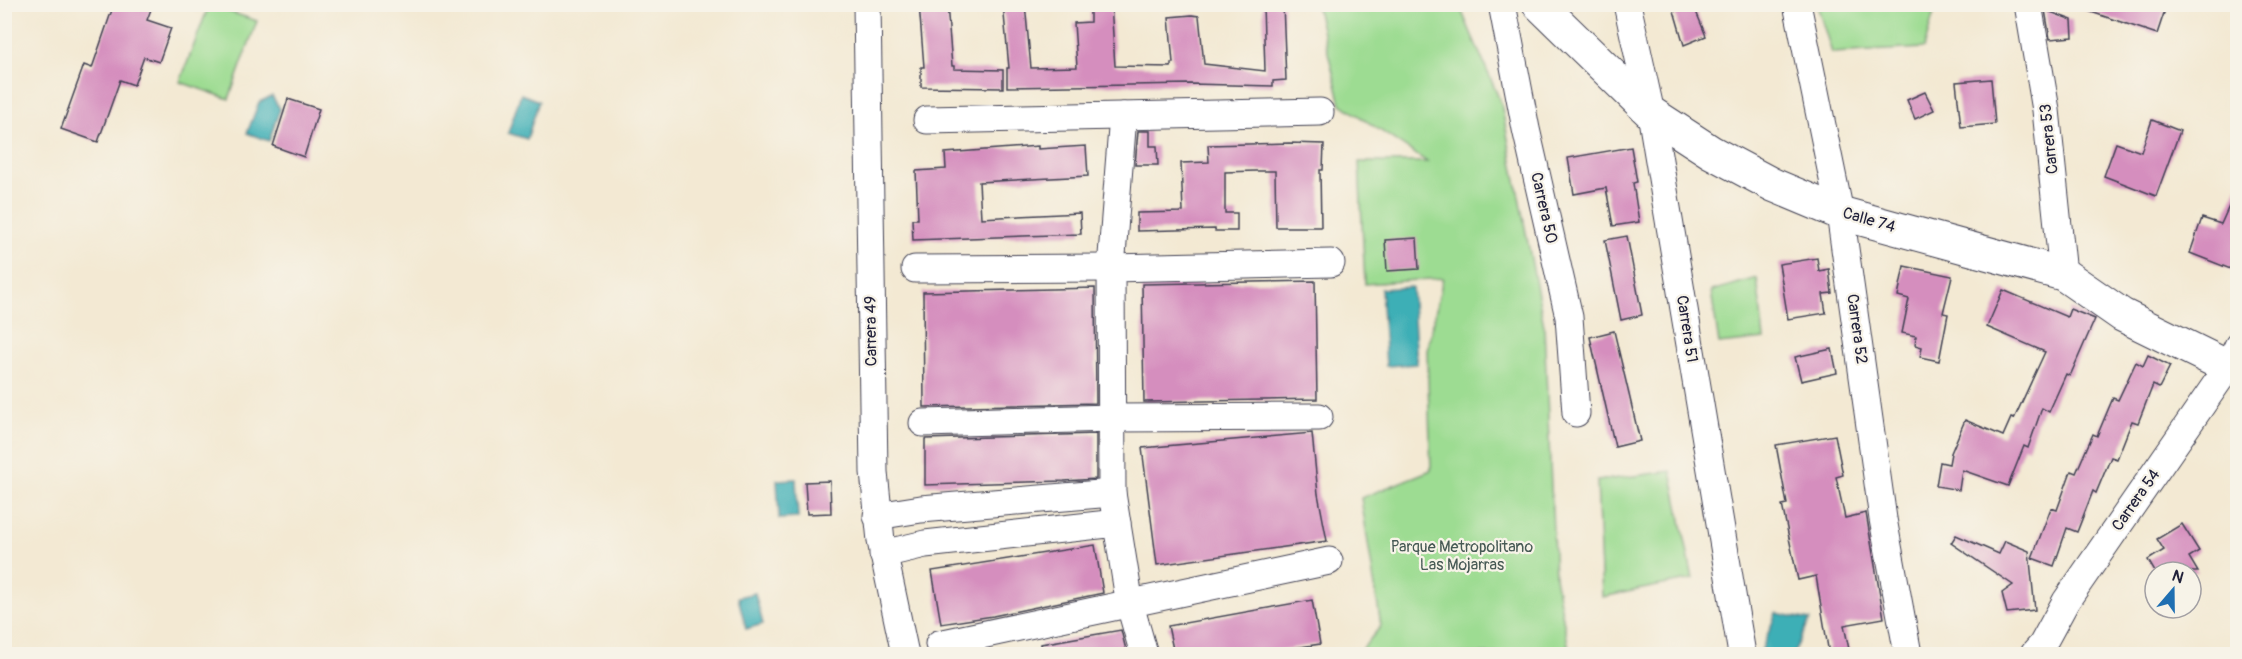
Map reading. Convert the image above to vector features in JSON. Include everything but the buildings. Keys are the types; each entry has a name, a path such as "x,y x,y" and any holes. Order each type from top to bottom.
{"street":[{"name":"Carrera 49","path":"867,4 873,461 877,516 883,554 905,654"},
{"name":"Carrera 50","path":"1502,4 1526,129 1569,317 1576,413"},
{"name":"Calle 74","path":"1539,4 1651,113 1711,152 1773,185 1840,213 2063,274 2122,315 2234,359"},
{"name":"Carrera 51","path":"1627,4 1651,113 1742,654"},
{"name":"Carrera 52","path":"1797,4 1840,213 1883,519 1908,654"},
{"name":"Carrera 53","path":"2028,4 2046,110 2063,274"},
{"path":"927,120 1320,112"},
{"path":"1123,116 1111,268 1112,493 1130,605 1143,654"},
{"path":"915,269 1111,268 1331,263"},
{"name":"Carrera 54","path":"2034,654 2042,645 2066,601 2234,359"},
{"path":"923,423 1113,418 1319,417"},
{"path":"877,516 921,509 1112,493"},
{"path":"883,554 925,544 1117,523"},
{"path":"939,644 1329,561"}],"green space":[{"path":"1817,4 1936,5 1924,48 1832,53"},
{"path":"209,5 257,21 229,99 180,82"},
{"name":"Parque Metropolitano Las Mojarras","path":"1316,5 1459,5 1501,103 1544,326 1555,577 1570,654 1358,654 1381,626 1361,498 1431,470 1427,350 1443,278 1365,284 1359,162 1427,162 1341,104"},
{"path":"1757,278 1764,339 1719,344 1711,291"},
{"path":"1671,471 1693,579 1602,597 1597,481"}],"water":[{"path":"521,94 539,101 527,139 508,133"},
{"path":"272,96 280,109 269,141 247,133 259,102"},
{"path":"1412,287 1417,364 1386,366 1381,289"},
{"path":"796,479 798,518 779,519 777,480"},
{"path":"755,593 763,624 746,629 738,597"},
{"path":"1776,613 1810,620 1793,654 1760,654"}]}
